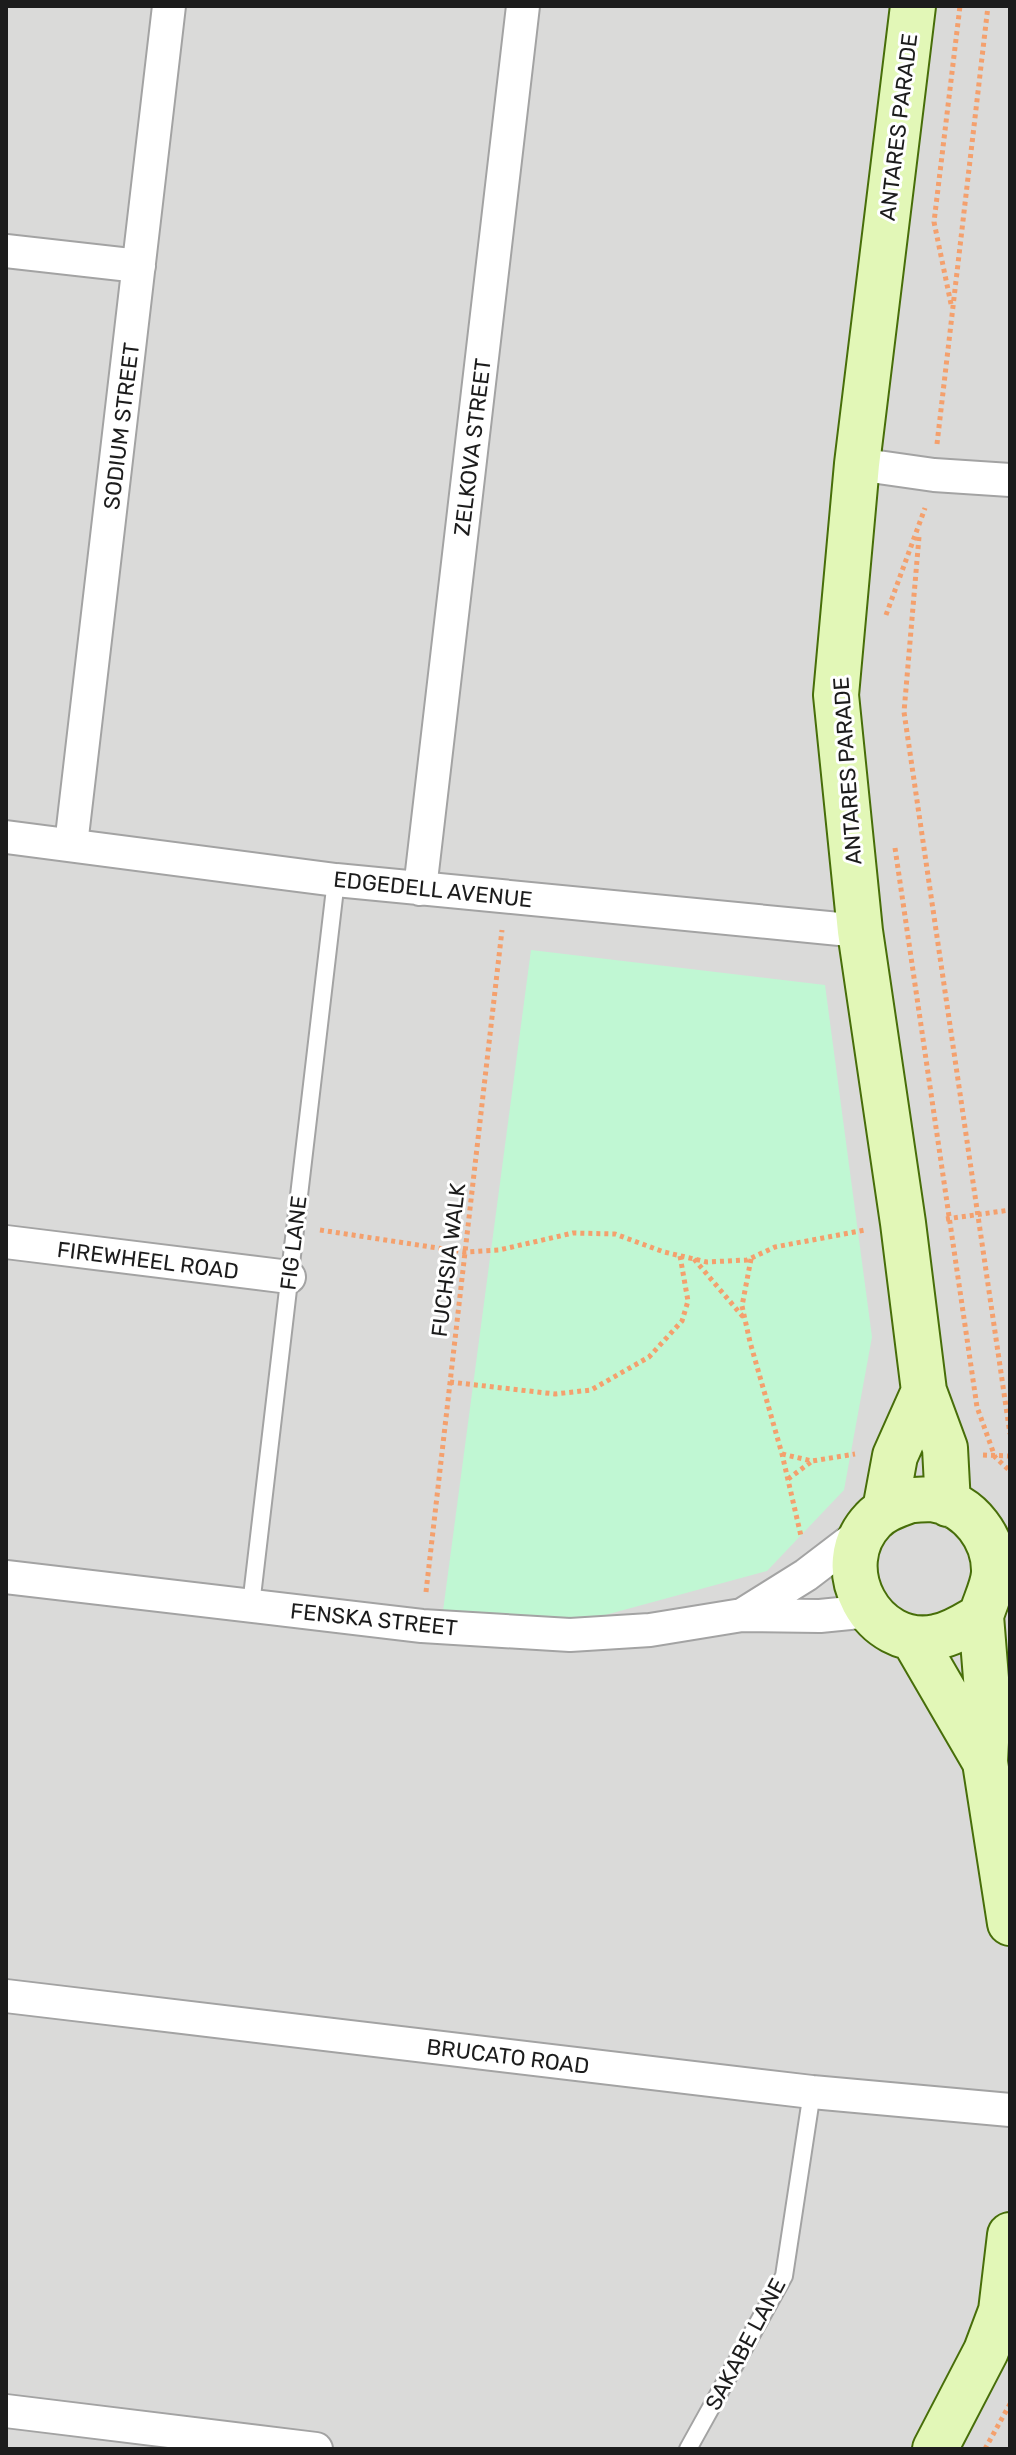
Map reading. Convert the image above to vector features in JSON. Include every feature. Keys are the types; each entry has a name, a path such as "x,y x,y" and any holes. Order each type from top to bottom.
{"street":[{"name":"SODIUM STREET","path":"71,845 169,6"},
{"name":"ZELKOVA STREET","path":"420,889 523,6"},
{"name":"ANTARES PARADE","path":"913,6 857,464 836,695 860,931 924,1391 945,1448 956,1507"},
{"path":"6,251 139,266"},
{"path":"857,464 934,475 1010,480"},
{"name":"EDGEDELL AVENUE","path":"6,837 336,880 860,931"},
{"name":"FIREWHEEL ROAD","path":"6,1242 289,1277"},
{"path":"924,1391 895,1456 875,1520 857,1546 853,1572 859,1598 875,1619 893,1631 913,1638 933,1638 953,1633 994,1593"},
{"path":"742,1615 806,1575 875,1520 911,1500 938,1500 956,1507 1010,1518"},
{"path":"956,1507 975,1521 990,1545 994,1574 985,1762 1010,1923"},
{"name":"FENSKA STREET","path":"6,1577 422,1626 570,1635 650,1630 742,1615"},
{"path":"742,1615 820,1616 870,1611"},
{"path":"913,1638 985,1762"},
{"name":"BRUCATO ROAD","path":"6,1996 812,2092 1010,2110"},
{"path":"935,2449 986,2351 1001,2311 1010,2235"},
{"path":"6,2411 316,2449"}],"lane":[{"name":"FIG LANE","path":"251,1605 336,880"},
{"name":"SAKABE LANE","path":"688,2449 784,2276 812,2092"}],"path":[{"path":"952,309 934,222 960,6"},
{"path":"885,631 886,615 919,528 934,475 988,6"},
{"path":"919,528 904,712 1010,1434"},
{"path":"895,848 977,1407 995,1457 1010,1471"},
{"name":"FUCHSIA WALK","path":"422,1626 506,897"},
{"path":"295,1226 464,1252 499,1250 573,1233 615,1234 664,1252 707,1262 747,1260 775,1247 903,1223 1010,1210"},
{"path":"450,1382 555,1394 591,1390 649,1357 682,1321 688,1301 680,1256"},
{"path":"752,1258 742,1306 744,1318 782,1454 805,1555 806,1575"},
{"path":"694,1259 744,1318"},
{"path":"782,1454 812,1461 788,1479"},
{"path":"995,1457 1010,1456"},
{"path":"985,2449 1010,2404"}],"shaded area":[{"path":"6,6 1010,6 1010,2449 6,2449"}],"green space":[{"path":"531,950 825,985 872,1337 844,1490 767,1571 576,1623 443,1611"}]}
